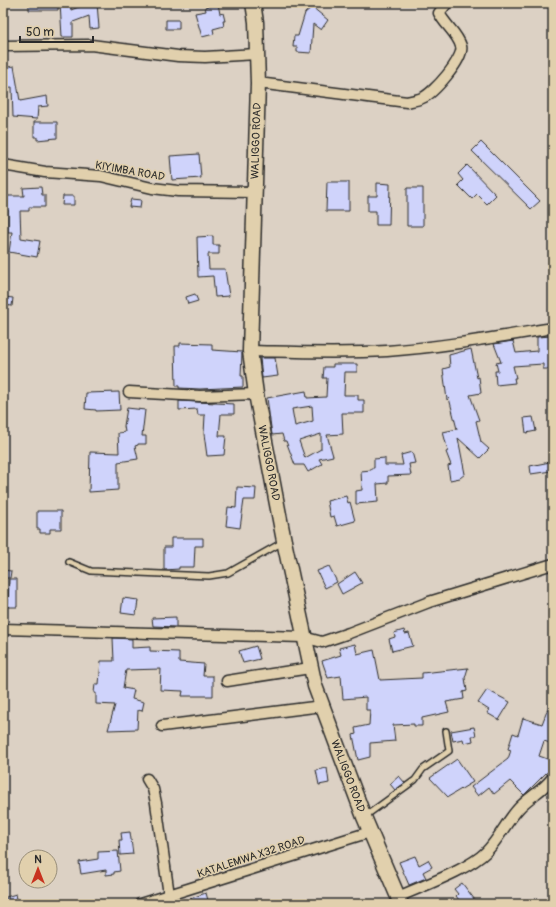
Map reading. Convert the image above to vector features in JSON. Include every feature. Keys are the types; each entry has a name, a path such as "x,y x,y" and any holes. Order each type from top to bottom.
{"street":[{"name":"WALIGGO ROAD","path":"253,3 258,83 250,351 256,394 310,668 322,706 364,817 399,900"},
{"path":"258,83 407,102 422,98 432,91 456,63 462,53 462,48 457,38 439,13 447,3"},
{"path":"3,46 91,45 178,56 205,57 257,54"},
{"name":"KIYIMBA ROAD","path":"3,165 45,172 101,176 152,188 172,190 254,192"},
{"path":"250,351 331,353 387,351 437,346 553,328"},
{"path":"128,392 200,396 256,394"},
{"path":"3,629 303,637 322,642 429,602 553,564"},
{"path":"227,681 310,668"},
{"path":"162,726 322,706"},
{"path":"399,900 484,854 517,810 528,798 546,786 553,777"},
{"path":"147,779 153,789 156,803 170,895"},
{"name":"KATALEMWA X32 ROAD","path":"140,904 370,832"}],"lane":[{"path":"69,562 91,571 209,576 228,573 284,541"},
{"path":"364,817 415,780 423,769 449,751 446,731"}],"building":[{"path":"29,3 58,3 58,10 29,10"},
{"path":"60,3 71,3 71,10 89,3 97,3 99,28 90,29 89,16 73,22 73,37 62,37"},
{"path":"218,4 220,14 223,13 225,21 223,21 224,26 213,29 214,34 202,37 195,13 206,11 205,7"},
{"path":"312,7 328,20 321,30 313,24 311,53 297,52 297,47 293,47 294,36 298,36 305,13"},
{"path":"166,20 179,20 179,29 166,29"},
{"path":"14,66 20,101 47,96 48,106 38,107 37,119 13,117 12,87 3,88 3,68"},
{"path":"34,122 57,122 57,138 37,140 37,137 34,137"},
{"path":"481,142 540,201 531,209 472,151"},
{"path":"199,154 201,178 172,180 170,156"},
{"path":"467,165 496,195 487,204 477,194 472,199 458,185 463,180 458,174"},
{"path":"327,182 349,182 349,211 326,211"},
{"path":"377,183 390,184 389,225 376,225 376,211 368,211 368,196 377,196"},
{"path":"41,187 42,195 45,195 45,207 29,207 29,211 20,211 21,238 40,241 37,257 9,252 12,232 8,232 8,210 3,211 3,196 24,196 23,188"},
{"path":"407,188 423,188 423,226 407,226"},
{"path":"63,196 74,196 74,205 62,205"},
{"path":"131,199 141,200 140,208 129,207"},
{"path":"213,236 213,245 219,245 219,254 208,254 209,269 225,269 229,296 215,297 213,276 198,277 197,237"},
{"path":"195,294 198,301 188,304 186,297"},
{"path":"5,297 13,298 12,306 4,305"},
{"path":"553,336 553,369 543,369 543,364 513,366 516,378 514,378 515,383 496,385 495,371 498,371 496,363 501,362 494,344 513,341 516,353 537,351 537,337"},
{"path":"180,343 212,344 212,350 242,352 241,376 243,376 243,387 200,389 179,388 179,386 176,386 175,346 180,346"},
{"path":"471,349 477,378 479,377 481,393 470,395 479,420 476,421 481,442 489,449 480,458 458,438 465,474 460,478 450,480 448,466 451,465 446,452 448,451 443,432 457,429 449,398 447,400 443,369 450,367 449,355"},
{"path":"260,358 275,358 278,376 262,378"},
{"path":"333,364 357,364 357,372 345,372 344,395 358,395 358,400 364,400 364,413 342,413 343,434 327,435 333,456 319,459 322,464 308,472 304,465 295,465 282,434 272,435 267,398 306,391 307,398 326,397 327,378 323,378 324,367 333,367","holes":["312,406 313,421 295,426 292,409","321,434 321,449 305,458 299,441"]},
{"path":"119,392 120,410 96,411 85,409 86,393"},
{"path":"179,401 234,404 234,414 221,414 219,436 226,436 224,455 207,456 204,434 205,415 198,415 197,409 179,410"},
{"path":"127,408 145,410 142,436 146,436 146,444 138,444 135,446 138,459 118,462 118,490 89,492 90,452 119,453 118,433 125,432 124,426"},
{"path":"533,417 536,431 526,433 524,418"},
{"path":"412,452 415,463 409,464 411,475 388,476 388,483 377,484 378,502 356,504 356,491 362,490 361,471 371,470 371,468 374,468 374,459 385,458 385,465 403,465 401,455"},
{"path":"550,462 551,471 531,474 530,466"},
{"path":"237,487 256,488 255,500 244,500 240,528 226,526 228,507 236,508"},
{"path":"346,496 348,503 350,502 355,521 337,526 334,516 330,517 327,501"},
{"path":"37,511 61,511 61,529 50,529 50,533 40,533 40,529 37,529"},
{"path":"171,538 203,538 203,546 195,546 194,567 179,567 179,569 164,570 164,547 171,547"},
{"path":"329,566 337,582 325,588 317,571"},
{"path":"3,570 11,571 10,578 3,578"},
{"path":"355,572 362,583 342,594 337,584"},
{"path":"9,579 17,579 17,607 8,607"},
{"path":"123,598 138,600 136,615 121,613"},
{"path":"176,617 176,627 153,626 152,618"},
{"path":"404,630 405,634 409,633 413,646 392,651 389,639 395,637 394,633"},
{"path":"113,638 132,639 132,648 150,647 150,651 179,652 179,662 204,664 203,676 213,676 213,696 182,696 183,691 160,690 161,669 126,670 123,688 134,690 132,699 144,702 142,711 138,710 137,729 108,730 115,705 96,704 96,693 94,693 95,684 99,684 101,661 114,661"},
{"path":"355,644 357,654 374,650 380,680 422,678 422,673 468,668 465,678 467,691 463,692 464,699 446,702 449,712 422,718 422,726 414,726 414,724 393,725 395,741 370,743 370,757 358,760 353,735 356,734 355,728 369,725 370,710 366,710 366,697 343,699 341,676 328,678 322,661 341,655 339,648"},
{"path":"256,646 260,659 243,663 239,651"},
{"path":"487,690 510,702 499,720 487,713 489,710 478,703"},
{"path":"552,698 553,744 544,741 539,756 553,761 552,771 546,773 524,795 510,781 494,794 489,787 478,796 471,787 508,759 511,750 508,749 513,733 518,735 523,718 542,724"},
{"path":"474,727 476,736 472,736 473,741 464,743 463,739 453,741 451,731"},
{"path":"457,759 473,782 448,797 430,778"},
{"path":"327,768 329,783 319,785 316,770"},
{"path":"399,776 405,783 395,790 390,784"},
{"path":"130,832 133,854 120,855 119,840 122,840 121,833"},
{"path":"118,851 120,871 114,872 114,874 106,875 106,870 81,874 79,862 98,859 98,852"},
{"path":"415,856 419,865 428,860 432,867 423,872 426,878 409,885 399,862"},
{"path":"462,883 478,904 462,904 456,896 458,894 454,889"},
{"path":"206,893 209,904 193,904 191,898"},
{"path":"16,894 18,904 7,904 6,897"}]}
